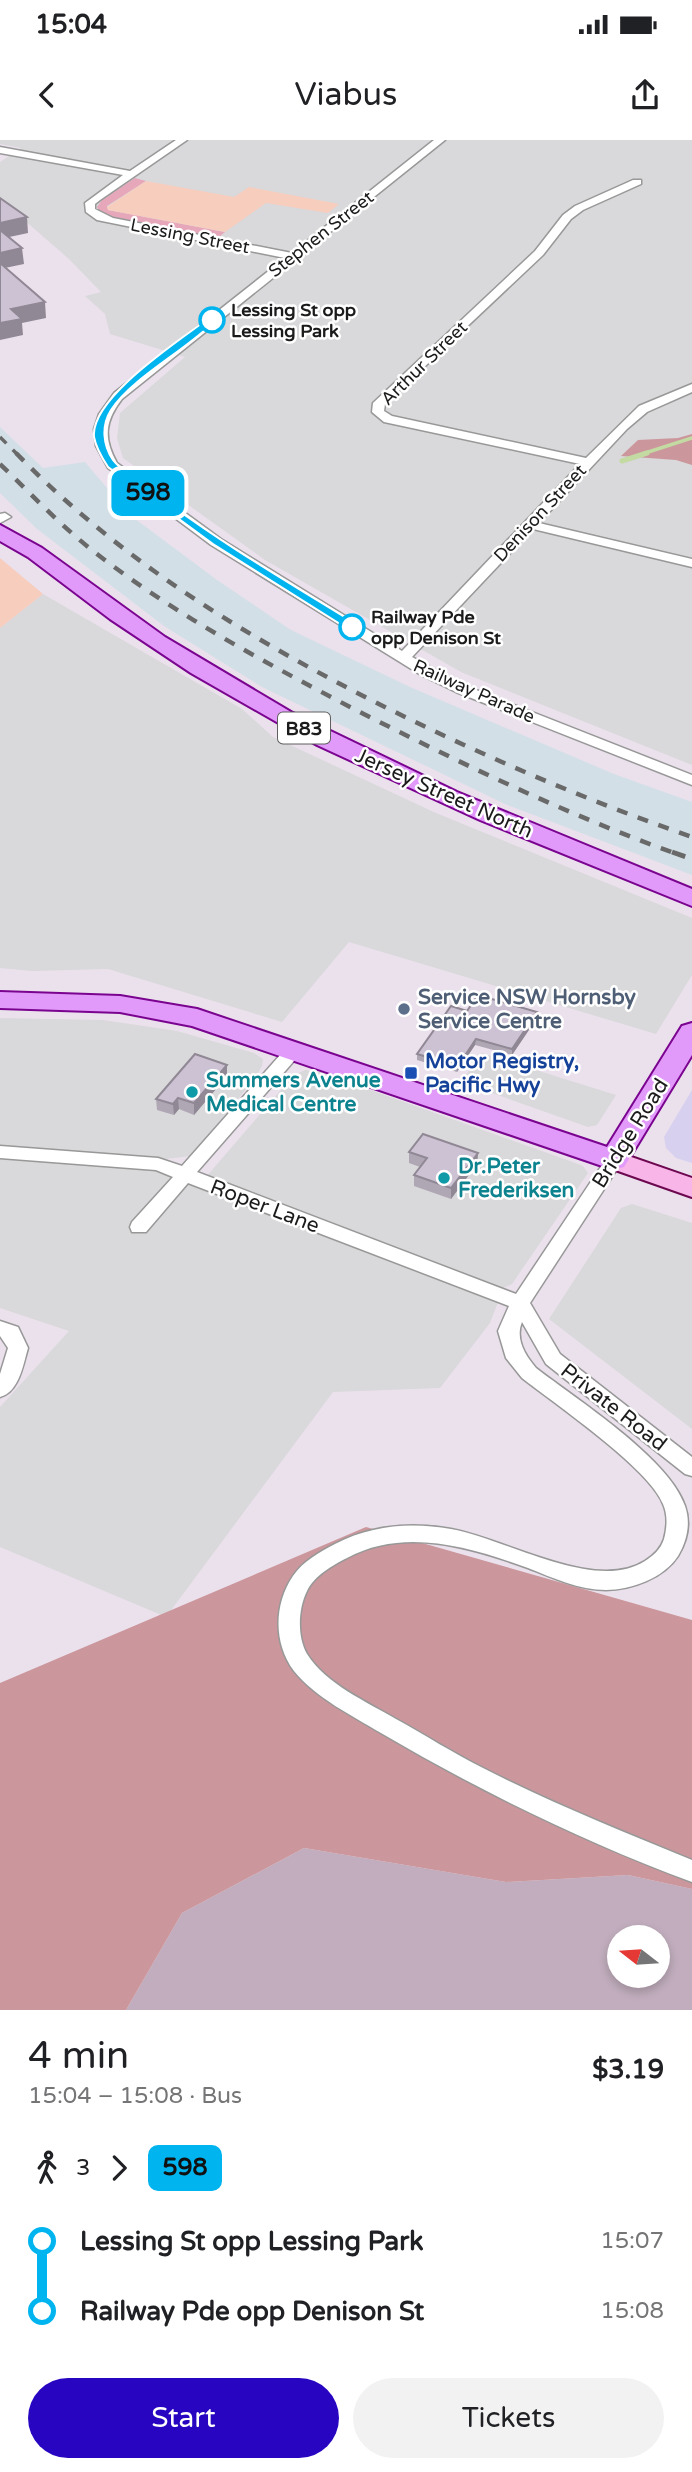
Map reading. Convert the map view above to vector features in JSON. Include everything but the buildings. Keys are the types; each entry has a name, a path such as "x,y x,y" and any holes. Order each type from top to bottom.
{"main road":[{"name":"Jersey Street North","path":"1,520 13,542 33,550 95,599 160,644 313,733 370,762 500,819 692,898"},
{"path":"0,1000 102,1003 149,1008 197,1018 692,1188"},
{"name":"Bridge Road","path":"614,1160 692,1032"}],"street":[{"path":"0,150 132,174 182,140"},
{"name":"Stephen Street","path":"107,409 139,377 440,140"},
{"name":"Lessing Street","path":"132,174 90,203 90,210 101,218 112,221 293,256"},
{"name":"Arthur Street","path":"587,462 388,419 378,412 379,403 539,253 567,218 579,208 637,182"},
{"name":"Denison Street","path":"403,659 587,462 643,409 692,388"},
{"name":"Railway Parade","path":"107,409 99,438 111,465 216,542 403,659 461,689 692,780"},
{"path":"531,525 692,562"},
{"path":"139,1227 294,1050"},
{"name":"Roper Lane","path":"0,1152 158,1164 520,1303"},
{"name":"Bridge Road","path":"614,1160 520,1303 508,1331 516,1358 529,1373 635,1458 671,1496 678,1515 676,1535 667,1555 650,1570 626,1579 600,1581 573,1577 488,1545 443,1536 394,1532 349,1544 314,1567 297,1588 289,1614 291,1643 301,1662 316,1677 363,1711 484,1781 692,1871"},
{"name":"Private Road","path":"520,1303 553,1359 692,1468"},
{"path":"0,1328 11,1332 18,1348 8,1380 0,1391"}],"shaded area":[{"path":"0,140 692,140 692,765 461,672 265,560 123,458 117,438 120,413 185,357 110,334 105,314 85,296 101,292 69,259 0,199 0,162 21,148 0,144"},
{"path":"135,178 146,181 107,206 108,210 225,232 219,237 152,227 116,219 97,207 102,200"},
{"path":"146,181 234,197 249,187 339,204 328,213 266,203 225,232 108,210 107,207"},
{"path":"0,427 43,468 85,462 130,515 217,580 291,630 410,687 614,774 692,802 692,875 505,804 262,687 164,626 37,529 0,493"},
{"path":"692,434 692,465 676,460 621,456 638,440 678,438"},
{"path":"0,558 43,594 0,628"},
{"path":"43,594 242,709 273,737 436,813 692,918 692,975 656,1034 349,942 282,1022 108,969 32,971 0,968 0,628"},
{"path":"0,1018 103,1020 177,1031 254,1053 263,1059 262,1066 256,1077 191,1156 158,1160 0,1147"},
{"path":"482,1053 616,1095 597,1125 588,1127 461,1082"},
{"path":"305,1070 320,1072 570,1161 583,1166 588,1173 512,1284 503,1288 206,1177 293,1076"},
{"path":"692,1090 692,1163 676,1158 666,1148 664,1137"},
{"path":"0,1156 153,1169 498,1302 490,1323 440,1388 333,1392 166,1617 0,1547 0,1407 69,1331 0,1308"},
{"path":"632,1204 692,1223 692,1429 549,1319 621,1208"},
{"path":"366,1527 692,1620 692,1889 628,1875 506,1882 304,1848 182,1913 126,2010 0,2010 0,1683"},
{"path":"304,1848 506,1882 628,1875 692,1889 692,2010 126,2010 182,1913"}],"waterway":[{"path":"642,454 692,438"},
{"path":"622,461 647,453"}],"railway":[{"path":"0,437 16,453"},
{"path":"16,453 97,528 140,561 278,650 375,702 492,758 692,837"},
{"path":"0,464 59,522 97,554 221,637 352,708 472,767 594,822 677,854"},
{"path":"672,852 692,859"}],"bus line":[{"name":"598","path":"212,320 139,377 107,409 99,438 104,452 111,465 216,542 352,627"}],"place":[{"name":"Lessing St opp Lessing Park","path":"212,320"},
{"name":"Railway Pde opp Denison St","path":"352,627"},
{"name":"Service NSW Hornsby Service Centre","path":"404,1009"},
{"name":"Motor Registry, Pacific Hwy","path":"411,1073"},
{"name":"Summers Avenue Medical Centre","path":"192,1092"},
{"name":"Dr.Peter Frederiksen","path":"444,1178"}]}
